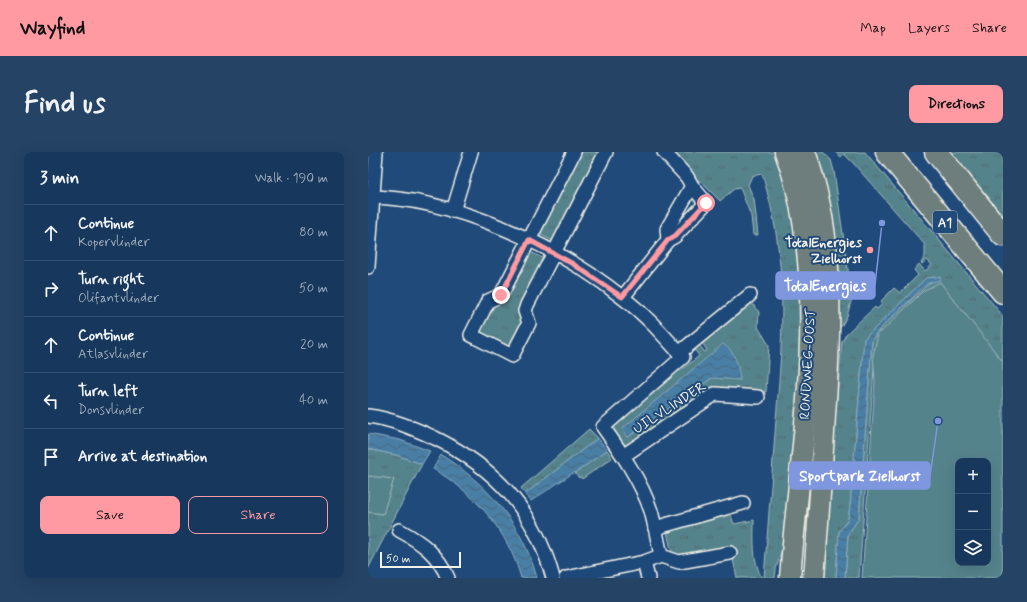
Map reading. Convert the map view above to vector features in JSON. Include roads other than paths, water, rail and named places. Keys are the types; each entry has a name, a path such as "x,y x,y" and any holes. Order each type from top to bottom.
{"highway":[{"name":"A1","path":"887,152 1003,292"},
{"path":"936,152 1003,235"}],"main road":[{"name":"RONDWEG-OOST","path":"785,152 797,190 805,228 810,300 809,351 805,415 790,578"},
{"name":"RONDWEG-OOST","path":"805,152 819,202 826,241 830,282 829,361 814,578"}],"street":[{"path":"368,267 370,197 376,152"},
{"path":"452,211 471,152"},
{"path":"574,152 501,295 488,301 471,335 512,356 529,323 525,311 527,305 606,152"},
{"path":"622,297 668,240 675,236 706,203 692,186 688,177 664,152"},
{"path":"668,240 667,229 692,186"},
{"path":"370,197 409,201 452,211 490,223 529,240 622,297 655,326 683,357 603,427 623,456 642,491 650,510 661,556"},
{"path":"679,353 750,294"},
{"name":"UILVLINDER","path":"623,456 715,394 758,397"},
{"path":"368,416 404,424 443,442 477,462 501,482 522,508 541,542 553,578"},
{"path":"655,528 743,503"},
{"path":"399,530 418,540 432,551 439,560 448,578"},
{"path":"566,578 644,562 661,556 679,562 730,553"},
{"path":"644,562 648,578"}],"water":[{"path":"940,277 940,280 928,283 921,289 877,332 872,340 859,518 848,534 845,578 836,578 839,532 848,519 850,507 864,339 926,278"},
{"path":"723,344 731,350 736,359 740,380 712,378 628,437 626,436 623,428"},
{"path":"368,434 400,440 430,451 422,464 396,455 368,449"},
{"path":"598,438 607,450 575,473 531,501 525,494"},
{"path":"441,455 458,466 488,492 501,507 523,540 537,578 521,578 508,545 499,529 488,515 463,490 433,469"}],"place":[{"name":"TotalEnergies","path":"882,223"},
{"name":"TotalEnergies Zielhorst","path":"870,250"},
{"name":"Sportpark Zielhorst","path":"938,421"}]}
